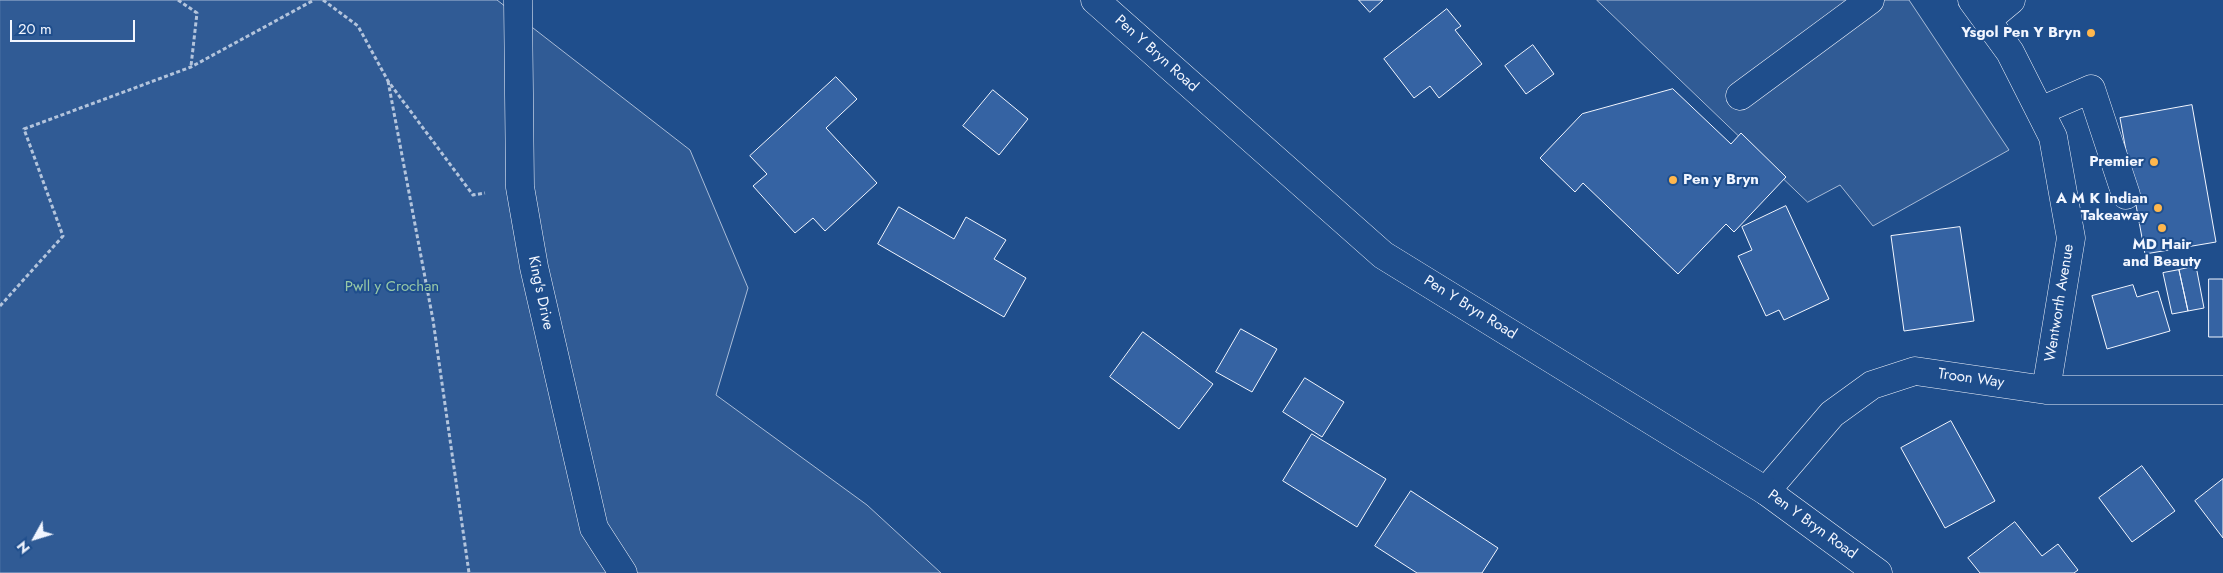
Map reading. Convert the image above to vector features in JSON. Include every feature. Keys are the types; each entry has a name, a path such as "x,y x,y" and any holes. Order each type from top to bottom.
{"main road":[{"name":"King's Drive","path":"518,0 520,187 534,267 594,528 623,573"},
{"name":"Pen Y Bryn Road","path":"1095,0 1383,255 1766,491 1878,573"},
{"path":"1740,96 1870,0"},
{"path":"1980,10 2011,0"},
{"name":"Wentworth Avenue","path":"1980,10 2010,52 2053,137 2071,238 2046,390"},
{"path":"2040,111 2091,89 2126,196"},
{"name":"Troon Way","path":"1766,491 1832,414 1872,385 1915,371 2046,390 2223,390"}],"path":[{"path":"178,0 197,13 191,67"},
{"path":"0,306 63,236 24,129 191,67 314,0"},
{"path":"323,0 358,26 388,81 473,196 520,187"},
{"path":"388,81 433,320 469,573"}],"shaded area":[{"name":"Pwll y Crochan","path":"0,0 497,0 690,150 748,288 716,395 867,505 941,573 0,573"},
{"path":"1597,0 1909,0 2009,150 1873,226 1840,185 1808,202"}],"building":[{"path":"1359,0 1383,0 1370,12"},
{"path":"1447,9 1461,26 1455,30 1482,64 1439,98 1430,86 1414,98 1384,59"},
{"path":"1533,45 1554,74 1526,94 1505,66"},
{"path":"836,77 857,99 826,128 877,183 825,231 813,218 795,233 753,186 767,174 750,156"},
{"name":"Pen y Bryn","path":"1673,89 1731,144 1741,133 1786,177 1734,232 1726,224 1678,274 1583,183 1575,192 1540,158 1582,114"},
{"path":"993,90 1028,119 999,155 963,126"},
{"path":"2192,105 2216,242 2145,254 2120,118"},
{"path":"1786,206 1829,299 1784,320 1779,310 1766,316 1738,256 1752,250 1742,227"},
{"path":"899,207 954,239 966,217 1006,240 994,259 1026,278 1004,317 878,244"},
{"path":"1960,227 1974,321 1904,331 1891,236"},
{"path":"2196,266 2204,308 2188,311 2179,270"},
{"path":"2179,270 2188,311 2172,314 2163,273"},
{"path":"2209,279 2223,279 2223,337 2209,337"},
{"path":"2133,285 2137,297 2158,291 2170,331 2107,349 2092,296"},
{"path":"1241,329 1277,349 1252,392 1216,372"},
{"path":"1143,332 1213,384 1179,429 1110,377"},
{"path":"1305,378 1344,402 1322,437 1283,412"},
{"path":"1951,421 1995,501 1945,528 1901,448"},
{"path":"1312,434 1386,479 1357,527 1283,481"},
{"path":"2142,466 2175,511 2132,542 2099,498"},
{"path":"2223,479 2223,538 2195,501"},
{"path":"1411,491 1498,548 1482,573 1417,573 1375,546"},
{"path":"2015,522 2042,556 2058,544 2078,570 2074,573 1980,573 1968,558"}],"place":[{"name":"Ysgol Pen Y Bryn","path":"2091,33"},
{"name":"Premier","path":"2154,162"},
{"name":"Pen y Bryn","path":"1673,180"},
{"name":"A M K Indian Takeaway","path":"2158,208"},
{"name":"MD Hair and Beauty","path":"2162,228"}]}
